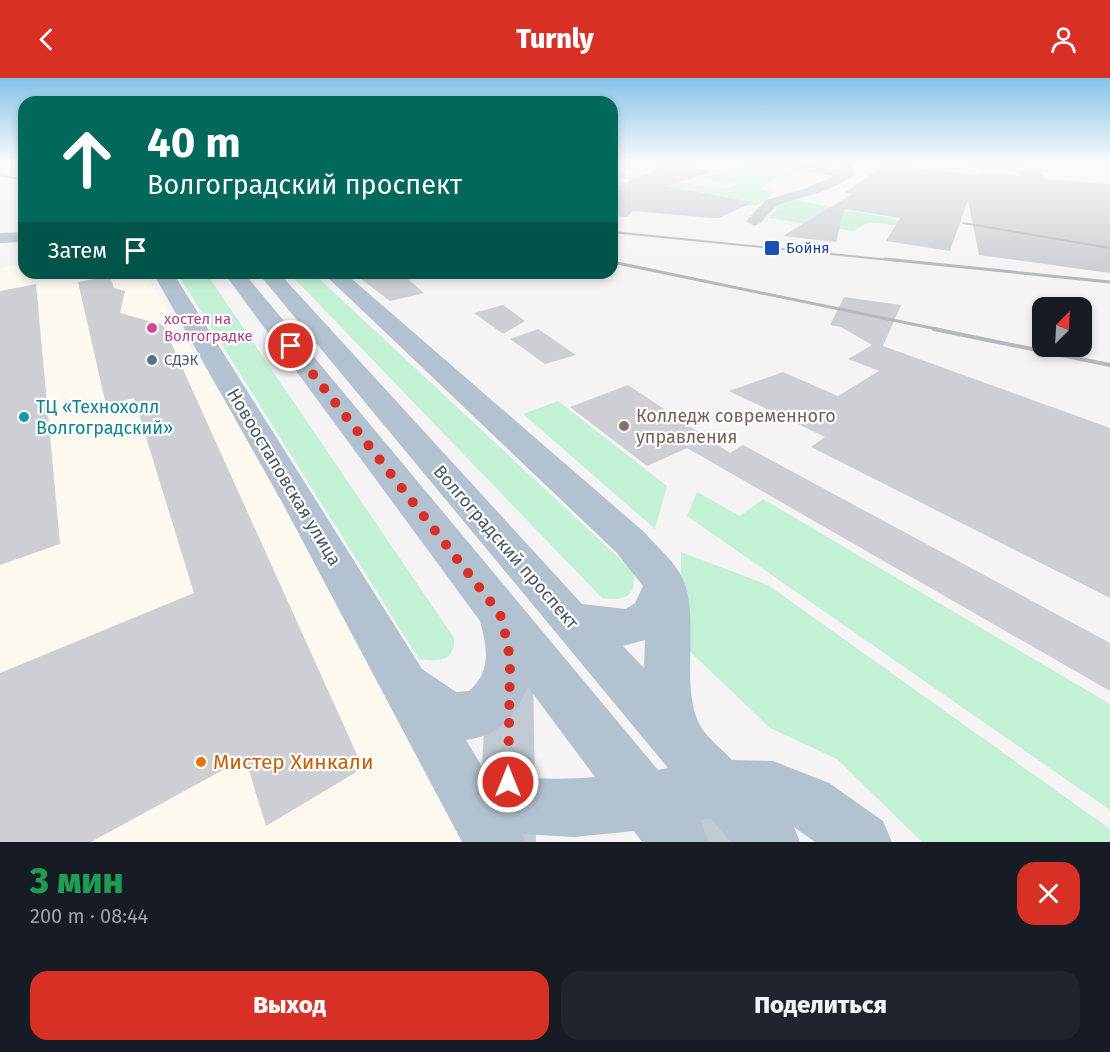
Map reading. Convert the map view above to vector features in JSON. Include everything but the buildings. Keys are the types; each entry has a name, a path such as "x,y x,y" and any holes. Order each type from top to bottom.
{"main road":[{"path":"0,238 18,237"},
{"name":"Новоостаповская улица","path":"167,279 404,681 493,820"},
{"path":"239,279 669,828"},
{"name":"Волгоградский проспект","path":"273,279 567,617 747,816"},
{"path":"340,279 630,542 664,583 668,634 667,703 679,741"},
{"path":"567,617 610,630 630,628 645,621 656,610 664,583"},
{"path":"404,681 437,708 458,716 478,714 492,705 502,691 510,665 508,645 500,614"},
{"path":"493,820 555,809 669,828 747,816 774,789 824,811 862,842"}],"street":[{"path":"754,220 771,203 790,198"},
{"path":"493,820 510,665"},
{"path":"747,816 809,824 845,842"}],"shaded area":[{"path":"18,264 18,279 148,279 507,842 0,842 0,268"}],"green space":[{"path":"731,198 768,198 754,206 738,205 744,200"},
{"path":"796,200 889,218 899,221 901,226 865,224 854,231 768,218 782,203"},
{"path":"181,279 210,279 454,638 452,652 444,659 419,659"},
{"path":"295,279 319,279 634,572 633,587 627,596 617,599 602,598"},
{"path":"558,401 667,486 655,529 523,414"},
{"path":"697,492 740,516 763,499 1110,704 1110,810 687,516"},
{"path":"681,552 768,585 1110,829 1110,842 922,842 837,759 770,728 680,642"}],"railway":[{"path":"963,223 1110,248"},
{"path":"618,233 900,261"},
{"path":"885,259 1110,282"},
{"path":"618,263 941,330"},
{"path":"934,329 1110,365"}],"place":[{"name":"Бойня","path":"772,248"},
{"name":"хостел на Волгоградке","path":"152,328"},
{"name":"СДЭК","path":"152,360"},
{"name":"ТЦ «Технохолл Волгоградский»","path":"24,417"},
{"name":"Колледж современного управления","path":"624,426"},
{"name":"Мистер Хинкали","path":"201,762"}],"route":[{"path":"291,346 500,614 508,645 510,665 508,782"}]}
